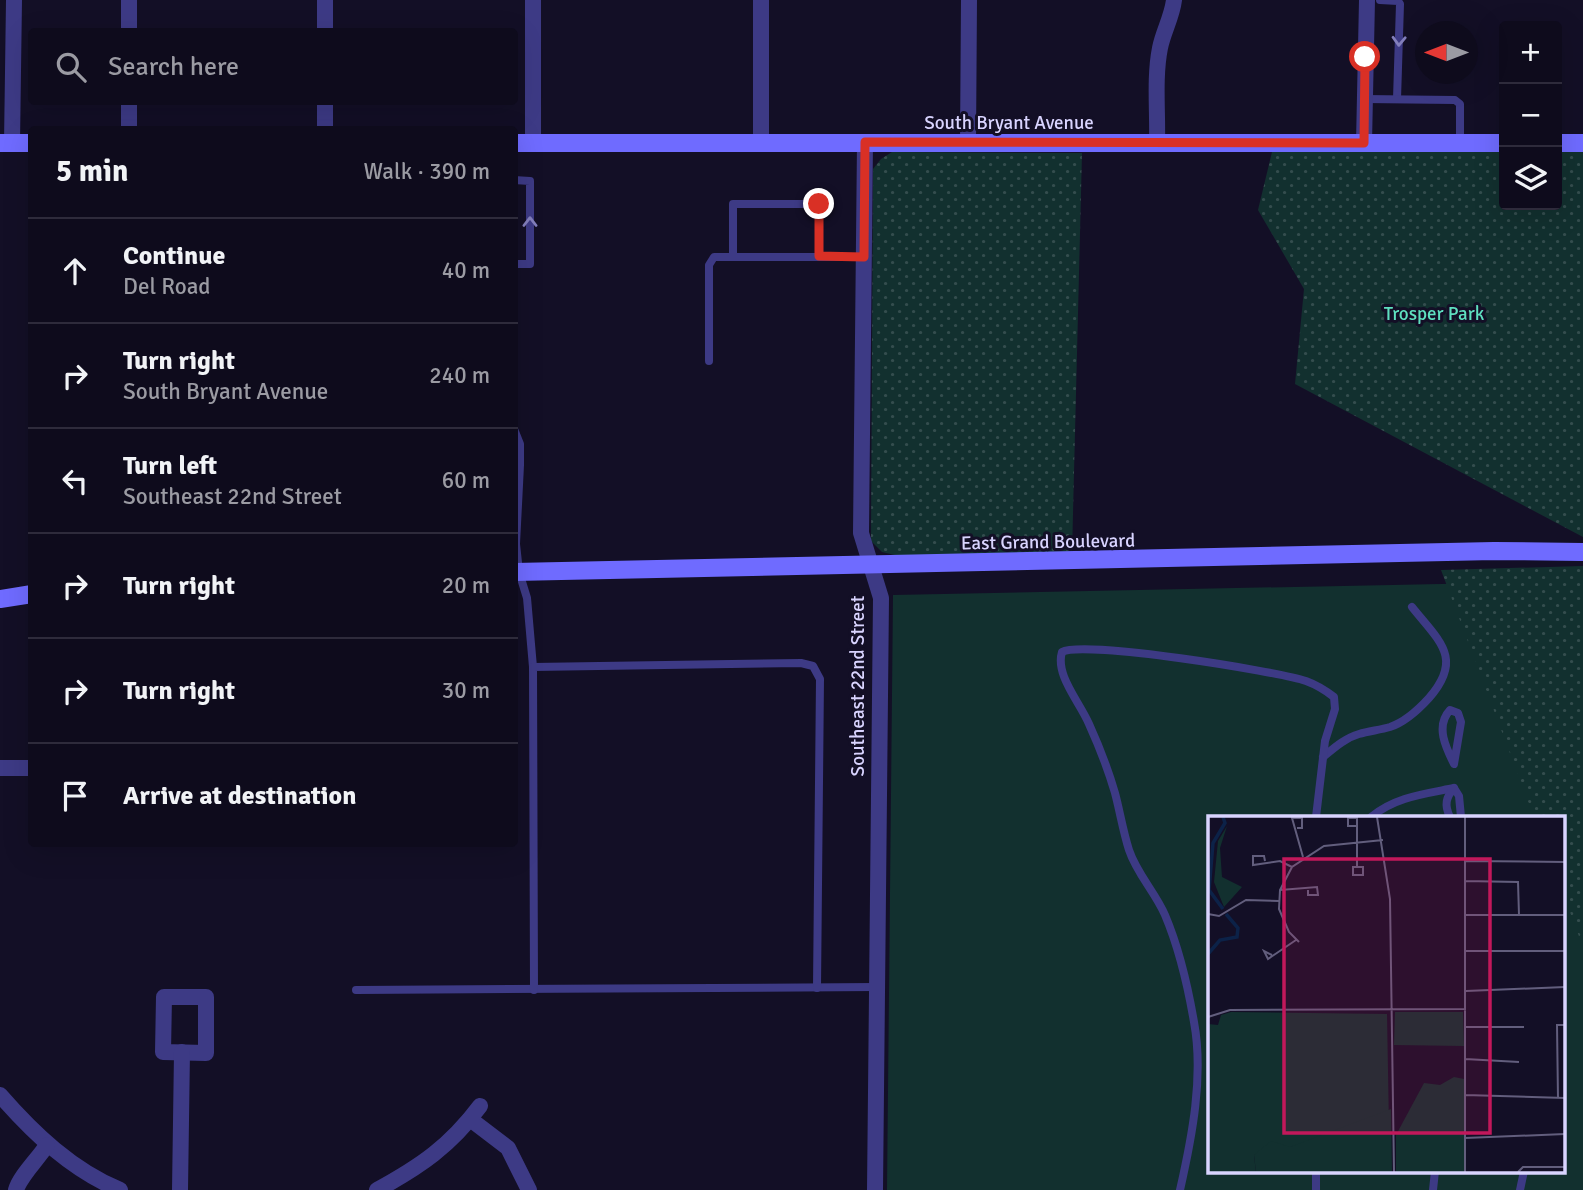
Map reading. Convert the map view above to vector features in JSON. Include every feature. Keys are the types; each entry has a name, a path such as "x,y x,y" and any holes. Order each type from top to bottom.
{"street":[{"path":"14,0 6,143 28,143"},
{"path":"129,0 129,28"},
{"path":"325,0 325,28"},
{"path":"533,0 533,143"},
{"path":"761,0 761,143"},
{"path":"968,143 969,0"},
{"path":"1157,143 1158,60 1174,0"},
{"path":"1364,143 1367,0"},
{"path":"129,105 129,126"},
{"path":"324,126 325,105"},
{"name":"Southeast 22nd Street","path":"865,142 861,533 881,598 875,1190"},
{"name":"South Bryant Avenue","path":"518,143 1499,143"},
{"path":"1562,143 1583,143"},
{"name":"East Grand Boulevard","path":"518,572 1480,551 1583,552"},
{"path":"0,599 28,595"},
{"path":"0,768 28,768"},
{"path":"180,1190 182,1052"},
{"path":"0,1095 47,1145 120,1190"},
{"path":"377,1190 424,1164 451,1142 480,1105"},
{"path":"470,1119 508,1148 529,1190"},
{"path":"16,1190 18,1183 47,1145"}],"lane":[{"path":"1380,0 1398,1 1400,4 1397,99"},
{"path":"1364,99 1455,100 1460,104 1460,143"},
{"path":"518,180 530,181 530,264 518,264"},
{"path":"733,257 733,204 819,204 819,256"},
{"path":"709,361 709,265 714,257 864,257"},
{"path":"518,438 518,504"},
{"path":"518,575 527,598 533,667 534,990"},
{"path":"1323,757 1355,735 1391,727 1406,718 1426,701 1442,682 1447,666 1444,651 1412,607"},
{"path":"1180,1190 1195,1101 1199,1049 1194,1019 1175,944 1164,913 1142,878 1129,850 1105,762 1080,705 1060,670 1062,652 1068,648 1086,648 1156,655 1267,672 1323,688 1334,697 1335,709 1325,741 1316,816"},
{"path":"533,667 801,663 813,666 820,679 817,988"},
{"path":"1450,710 1458,713 1461,722 1454,764 1444,745 1442,727 1445,715 1450,710"},
{"path":"1372,816 1400,799 1454,788"},
{"path":"1450,816 1446,800 1454,788"},
{"path":"1454,788 1459,796 1461,816"},
{"path":"356,990 877,987"},
{"path":"1316,1172 1316,1190"},
{"path":"1433,1190 1435,1172"},
{"path":"1520,1190 1524,1172"}],"green space":[{"path":"892,152 1082,153 1072,553 899,556 882,552 871,541 873,169 881,159"},
{"name":"Trosper Park","path":"1272,152 1499,152 1499,210 1562,210 1562,152 1583,152 1583,537 1295,384 1304,289 1258,210"},
{"path":"1583,566 1583,947 1566,901 1566,816 1534,816 1441,570"},
{"path":"1539,582 1583,750 1583,1190 887,1190 893,595"}],"route":[{"path":"819,204 819,256 864,257 865,142 1364,143 1365,57"}]}
